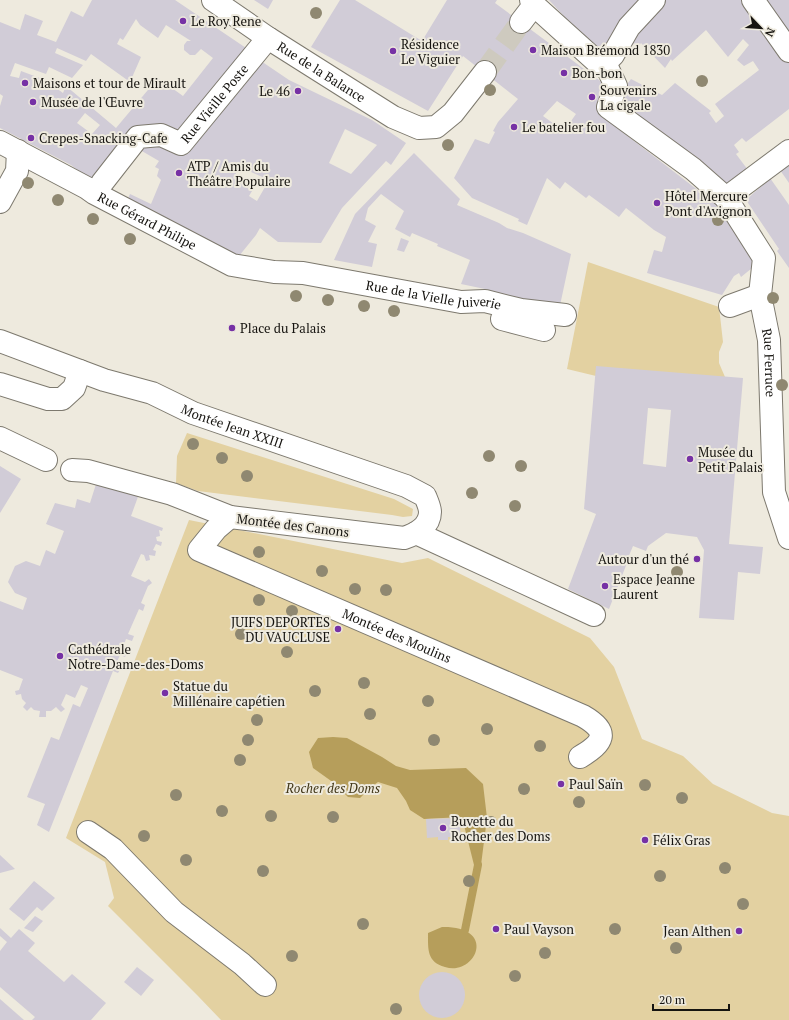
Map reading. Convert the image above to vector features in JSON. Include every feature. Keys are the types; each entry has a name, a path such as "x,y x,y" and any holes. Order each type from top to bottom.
{"street":[{"name":"Rue de la Balance","path":"213,0 268,38 393,117 419,128 436,126 453,113 484,72"},
{"path":"528,9 596,61 605,63 613,55 629,27 654,0"},
{"path":"753,0 789,51"},
{"name":"Rue Vieille Poste","path":"102,183 138,137 161,135 181,144 268,38"},
{"name":"Rue Ferruce","path":"605,63 616,86 608,107 693,169 726,198 764,258 760,295 770,340 774,492 789,538"},
{"path":"0,202 17,171 9,147"},
{"name":"Rue Gérard Philipe","path":"9,147 232,265 274,272 303,273"},
{"path":"726,198 789,151"},
{"name":"Rue de la Vielle Juiverie","path":"303,273 461,302 485,301 521,310 565,315"},
{"path":"730,306 760,295"},
{"path":"461,302 481,314 544,330"},
{"name":"Montée Jean XXIII","path":"0,341 104,380 152,393 193,414 406,486 425,496 430,511 427,522 416,533"},
{"path":"0,384 48,399 62,399 74,388 80,371"},
{"path":"0,438 46,460"},
{"name":"Montée des Canons","path":"72,470 88,471 172,494 230,517 404,538 416,533"},
{"name":"Montée des Moulins","path":"230,517 216,529 199,550 583,716 599,728 600,736 596,747 580,757"},
{"path":"416,533 594,615"},
{"path":"88,832 113,849 174,912 242,964 265,985"}],"green space":[{"path":"588,262 719,307 723,342 719,352 719,363 725,377 596,376 567,369"},
{"path":"187,433 394,499 413,509 412,516 403,517 198,491 176,483 177,456"},
{"name":"Rocher des Doms","path":"189,520 402,563 428,558 590,638 614,667 642,739 683,756 713,784 772,813 789,816 789,1020 221,1020 108,906 114,898 105,862 66,838"}],"shaded area":[{"path":"318,738 347,738 396,766 410,770 466,768 483,784 487,818 481,865 474,865 462,817 424,819 410,810 397,788 378,782 360,798 348,797 334,783 313,768 309,752"},
{"path":"442,927 460,929 471,934 476,942 476,950 472,958 465,965 456,968 445,967 439,965 432,959 428,945 428,933"}],"building":[{"path":"92,0 175,0 249,50 174,136 128,138 123,134 128,139 93,182 71,165 0,128 0,106 3,96 0,94 0,22 20,30 25,14 43,21 37,35 56,42 71,11 83,17","holes":["136,19 140,25 158,38 166,25 191,41 187,41 184,45 184,50 190,55 195,55 201,49 213,58 183,96 158,78 116,128 66,86 63,93 45,80 21,71 19,78 10,76 15,63 46,74 49,67 72,78 83,65 55,53 57,48 86,61 91,54 130,82 141,57 117,44 120,38 123,40","85,113 100,125 92,134 77,123"]},
{"path":"254,0 273,0 268,9"},
{"path":"340,0 355,0 422,41 447,0 497,0 495,3 607,86 599,114 734,218 757,264 741,277 739,273 734,276 722,295 647,273 654,250 662,252 666,237 654,230 626,208 619,217 589,195 586,198 565,182 560,189 547,178 527,225 518,221 519,219 472,198 454,178 475,139 489,144 495,132 493,131 498,122 518,99 463,56 428,111 311,47","holes":["557,101 576,114 564,131 543,116"]},
{"path":"549,0 638,0 623,18 602,50 572,25"},
{"path":"663,0 742,0 789,63 789,109 746,142 742,138 734,145 739,152 736,154 748,170 725,188 614,102 631,79 662,95 675,83 711,111 709,113 716,123 724,116 715,104 759,70 753,61 744,66 737,60 749,45 743,39 728,57 706,30 672,61 671,59 665,68 641,43 638,47 635,43 631,46 625,40"},
{"path":"764,0 789,0 789,38"},
{"path":"258,59 289,80 372,120 406,143 391,165 386,161 342,208 321,243 278,242 260,228 235,261 126,203 130,194 151,204 161,180 157,176 159,169 155,167 159,161 135,147 164,144 188,154 201,129 223,110","holes":["345,129 377,145 351,174 329,163","240,167 269,180 257,201 249,196 252,191 233,178"]},
{"path":"414,153 460,199 457,205 507,228 523,233 571,254 559,310 485,289 461,284 470,260 437,246 438,244 412,233 410,237 395,229 404,211 381,194 368,208 365,220 376,226 368,242 377,244 372,267 334,260 355,214"},
{"path":"789,163 789,183 780,170"},
{"path":"770,178 789,205 789,268 777,251 779,249 746,200"},
{"path":"401,238 409,241 404,252 397,250"},
{"path":"596,366 743,378 729,544 763,547 760,574 738,572 734,620 699,618 704,550 697,537 666,533 648,546 646,551 633,546 628,558 637,561 635,566 627,563 609,609 568,589 596,514 584,509","holes":["648,408 671,410 666,467 643,464"]},
{"path":"0,466 21,479 0,513"},
{"name":"Cathédrale Notre-Dame-des-Doms","path":"97,481 139,494 131,516 163,528 162,531 159,530 160,536 156,537 157,541 162,542 161,546 156,544 153,550 156,551 155,556 149,555 150,560 146,561 144,555 141,554 131,576 145,582 149,579 152,583 148,586 141,603 145,605 143,611 139,609 128,634 134,636 132,641 126,639 122,650 127,653 125,657 120,655 115,666 121,668 118,673 113,671 49,832 37,825 45,804 27,797 51,737 59,740 73,704 80,707 88,688 81,685 75,698 66,694 61,705 65,709 61,712 56,707 51,711 46,711 46,717 39,717 40,711 34,710 31,707 27,711 23,707 26,703 22,699 21,694 16,695 15,691 19,690 23,679 0,670 0,601 23,610 27,598 15,593 8,582 15,566 26,561 40,566 46,550 55,554 64,531 46,524 55,503 75,508 77,499 90,503"},
{"name":"Buvette du Rocher des Doms","path":"459,818 461,837 448,837 448,840 438,840 438,837 427,838 426,819"},
{"path":"0,855 15,869 0,873"},
{"path":"34,881 55,898 42,911 37,907 24,921 9,909"},
{"path":"35,916 43,921 33,932 24,928"},
{"path":"0,928 11,938 19,929 35,943 28,951 64,982 72,974 106,1003 91,1020 32,1020 35,1017 0,987 0,951 7,942 0,936"},
{"path":"137,967 154,980 141,996 124,982"},
{"path":"437,972 447,972 455,976 461,982 465,990 465,1000 461,1008 455,1014 447,1018 437,1018 429,1014 423,1008 419,1000 419,990 423,982 429,976"},
{"path":"0,999 24,1020 0,1020"}],"waterway":[{"path":"465,930 478,865"}],"tunnel":[{"path":"485,72 521,22"}],"place":[{"name":"Le Roy Rene","path":"183,21"},
{"name":"Maison Brémond 1830","path":"533,50"},
{"name":"Résidence Le Viguier","path":"393,51"},
{"name":"Bon-bon","path":"564,73"},
{"name":"Maisons et tour de Mirault","path":"25,83"},
{"name":"Le 46","path":"298,91"},
{"name":"Souvenirs La cigale","path":"592,97"},
{"name":"Musée de l'Œuvre","path":"33,102"},
{"name":"Le batelier fou","path":"514,127"},
{"name":"Crepes-Snacking-Cafe","path":"31,138"},
{"name":"ATP / Amis du Théâtre Populaire","path":"179,173"},
{"name":"Hôtel Mercure Pont d'Avignon","path":"657,203"},
{"name":"Place du Palais","path":"232,328"},
{"name":"Musée du Petit Palais","path":"690,459"},
{"name":"Autour d'un thé","path":"697,559"},
{"name":"Espace Jeanne Laurent","path":"605,586"},
{"name":"JUIFS DEPORTES DU VAUCLUSE","path":"338,629"},
{"name":"Cathédrale Notre-Dame-des-Doms","path":"60,656"},
{"name":"Statue du Millénaire capétien","path":"165,693"},
{"name":"Paul Saïn","path":"561,784"},
{"name":"Buvette du Rocher des Doms","path":"443,828"},
{"name":"Félix Gras","path":"645,840"},
{"name":"Paul Vayson","path":"496,929"},
{"name":"Jean Althen","path":"739,931"}]}
